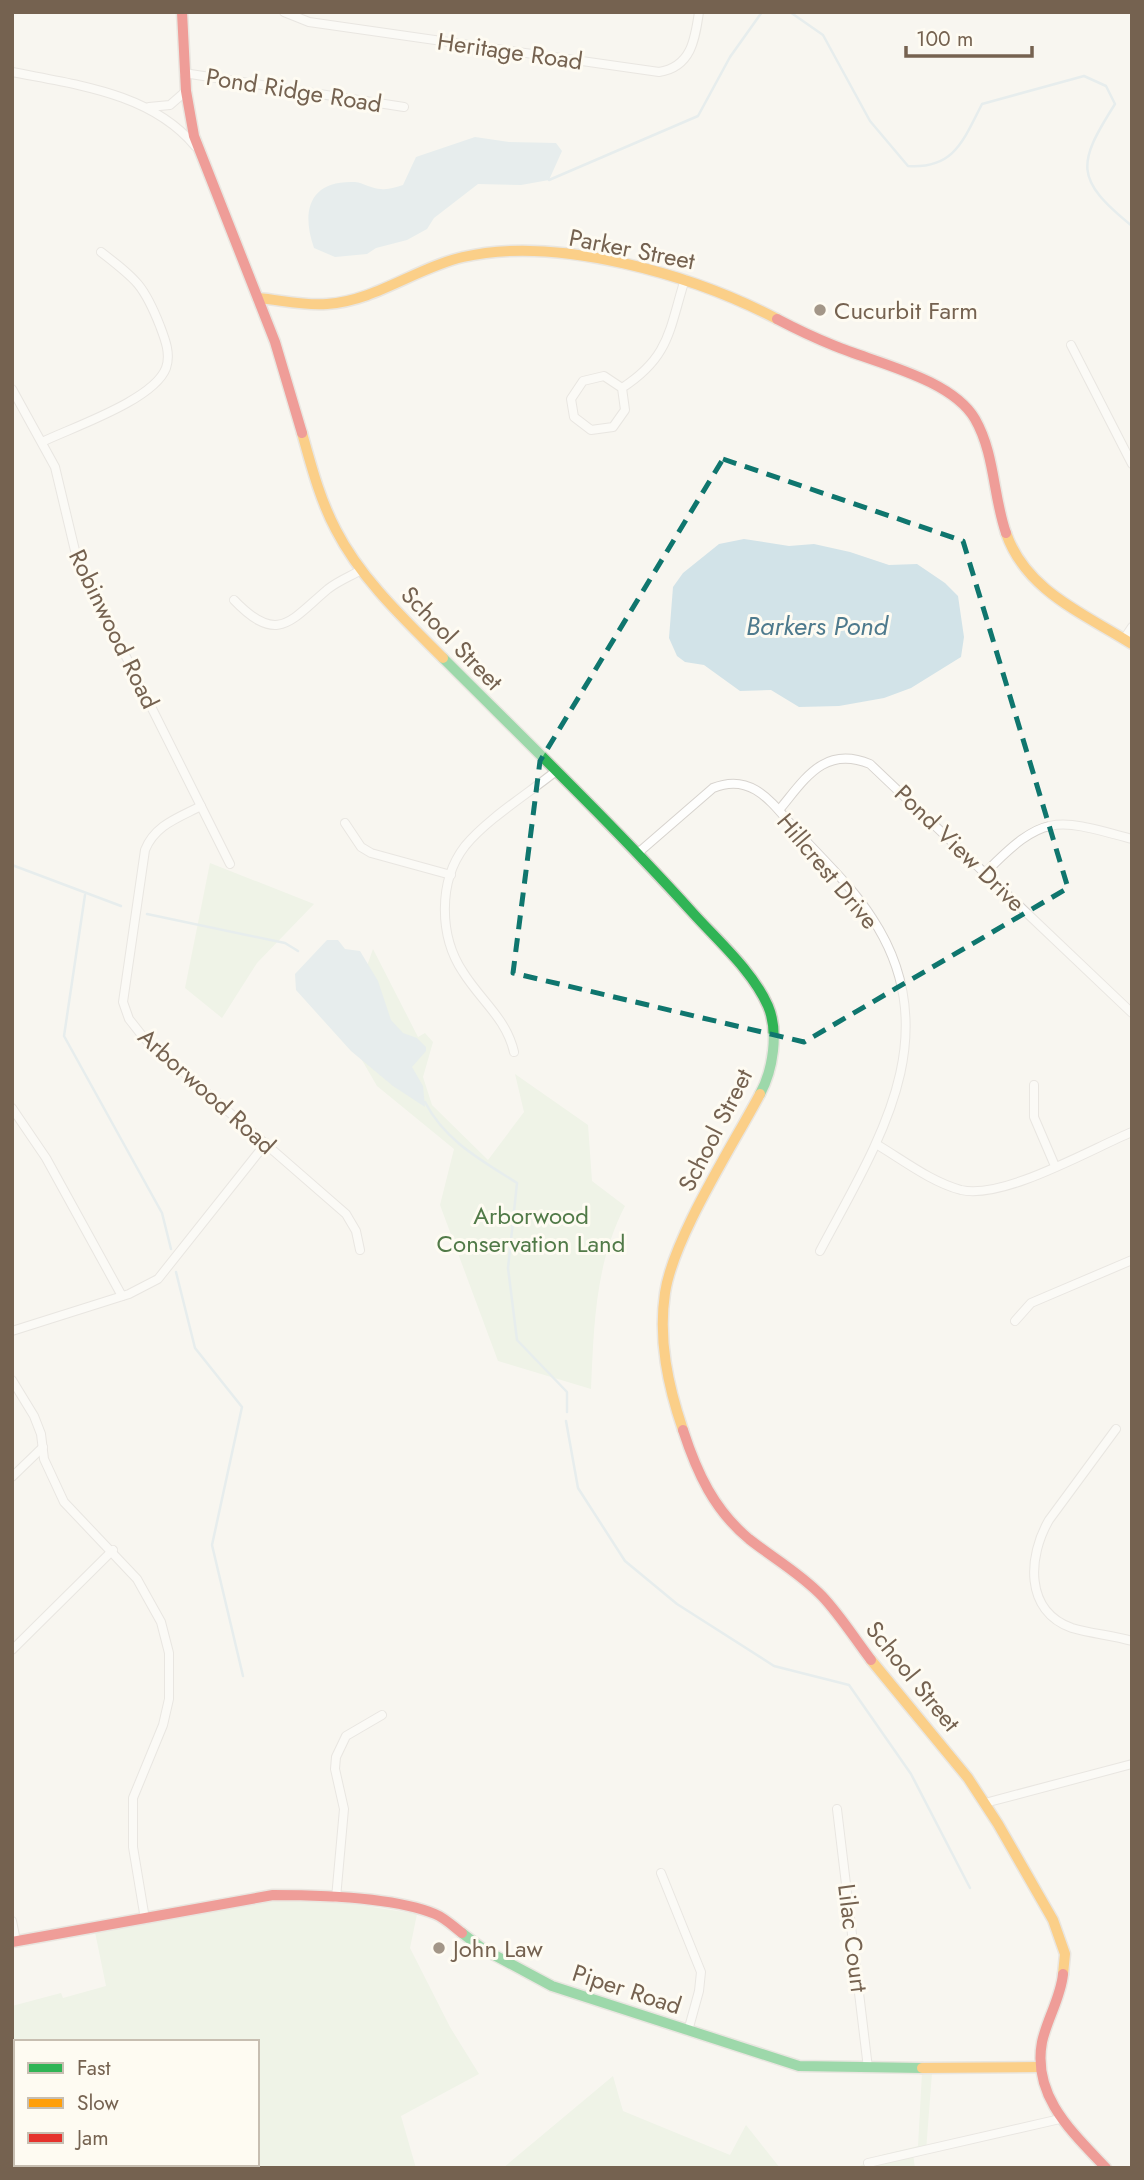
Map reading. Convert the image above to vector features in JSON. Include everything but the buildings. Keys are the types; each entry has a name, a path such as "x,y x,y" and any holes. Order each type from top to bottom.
{"street":[{"name":"School Street","path":"182,12 186,91 199,151 287,376 322,498 337,531 361,569 415,631 638,853 758,987 769,1008 774,1034 766,1083 692,1220 670,1272 665,1292 662,1326 666,1367 696,1474 720,1510 738,1529 798,1574 822,1597 985,1803 1052,1920 1064,1950 1064,1975 1044,2031 1040,2067 1045,2091 1060,2119 1106,2168"},
{"name":"Heritage Road","path":"284,12 309,22 653,72 672,69 687,57 695,40 699,12"},
{"path":"12,72 87,87 147,106 181,130 199,151"},
{"name":"Pond Ridge Road","path":"184,73 404,107"},
{"path":"147,106 170,105 186,91"},
{"path":"42,442 135,398 159,379 166,369 168,356 164,338 147,294 131,275 101,252"},
{"name":"Parker Street","path":"258,298 335,303 383,289 451,261 492,254 569,257 685,279 716,289 807,335 955,397 978,425 1005,534 1022,568 1038,584 1128,641"},
{"path":"622,388 648,370 662,351 685,279"},
{"path":"1071,345 1132,464"},
{"path":"604,376 622,388 626,405 616,425 596,431 577,420 571,399 583,381 604,376"},
{"name":"Robinwood Road","path":"12,389 55,467 77,559 230,864"},
{"path":"234,600 259,621 269,624 291,622 331,587 361,569"},
{"path":"1128,641 1132,627"},
{"name":"Pond View Drive","path":"779,810 805,779 825,762 843,757 861,760 878,769 1132,1013"},
{"path":"514,1052 510,1035 501,1017 467,979 452,951 444,922 451,875 466,845 556,771"},
{"name":"Hillcrest Drive","path":"638,853 706,792 724,783 749,785 779,810 872,917 898,978 905,1026 904,1060 897,1095 876,1144 820,1251"},
{"name":"Arborwood Road","path":"201,806 160,827 148,843 123,1002 129,1019 139,1033 346,1214 352,1222 360,1250"},
{"path":"345,824 361,847 371,853 451,875"},
{"path":"986,872 1019,839 1048,825 1075,824 1132,839"},
{"path":"1034,1085 1034,1117 1055,1166"},
{"path":"12,1108 46,1158 122,1296"},
{"path":"876,1144 939,1181 972,1191 1012,1184 1132,1132"},
{"path":"12,1331 152,1284 170,1268 266,1143"},
{"path":"1016,1321 1031,1303 1132,1260"},
{"path":"12,1380 34,1416 52,1480 64,1503 113,1550 151,1600 161,1622 169,1653 169,1699 163,1725 133,1798 132,1838 145,1919"},
{"path":"1116,1429 1049,1520 1041,1534 1032,1563 1039,1597 1060,1622 1132,1641"},
{"path":"12,1478 43,1447"},
{"path":"12,1650 113,1550"},
{"path":"336,1898 344,1810 335,1769 336,1757 346,1736 382,1715"},
{"path":"985,1803 1132,1764"},
{"name":"Lilac Court","path":"837,1809 869,2068"},
{"path":"661,1873 701,1972 699,1991 688,2031"},
{"name":"Piper Road","path":"14,1942 273,1895 336,1898 430,1912 483,1949 534,1979 799,2066 828,2069 1040,2067"},
{"path":"12,1921 14,1942"},
{"path":"868,2163 1060,2119"}],"highlighted area":[{"path":"723,459 963,541 1068,888 804,1042 513,973 540,761"}],"green space":[{"path":"210,863 314,904 257,963 222,1018 185,988"},
{"name":"Arborwood Conservation Land","path":"373,949 418,1037 425,1033 433,1042 423,1077 432,1105 488,1160 524,1112 515,1074 588,1125 592,1181 625,1206 607,1250 602,1273 595,1318 591,1389 498,1361 440,1205 454,1149 377,1086 322,991 367,966"},
{"path":"315,1898 417,1914 410,1948 450,2027 479,2074 401,2116 416,2168 12,2168 12,2006 61,1993 63,1998 106,1986 95,1932 277,1899"},
{"path":"922,2073 932,2073 926,2151 913,2154 915,2168 856,2168 881,2155 918,2146"},
{"path":"613,2076 623,2111 730,2155 746,2125 780,2168 503,2168"}],"water":[{"path":"475,137 509,142 556,143 562,151 549,180 521,185 478,184 434,218 427,229 407,240 376,248 367,254 335,257 314,248 308,222 312,200 318,192 339,183 355,182 384,189 403,185 416,157"},
{"name":"Barkers Pond","path":"744,539 789,546 814,544 889,565 917,564 945,583 958,596 964,637 961,657 911,688 884,698 839,706 799,707 771,690 740,691 704,665 685,662 677,656 669,638 673,587 683,573 719,544"},
{"path":"327,940 338,940 345,949 360,951 378,981 391,1020 403,1033 417,1038 426,1047 426,1051 412,1067 423,1086 425,1107 393,1086 351,1051 296,990 295,974"}],"waterway":[{"path":"549,180 698,116 730,57 762,12"},
{"path":"790,12 823,35 870,121 908,166 924,166 947,157 962,141 982,104 1084,76 1106,86 1115,104 1093,142 1088,157 1088,170 1091,183 1100,196 1132,226"},
{"path":"12,865 121,906"},
{"path":"85,895 64,1036 162,1213 171,1249"},
{"path":"147,914 285,943 298,951"},
{"path":"425,1102 453,1139 517,1183 508,1268 517,1340 567,1392 567,1412"},
{"path":"176,1272 195,1348 242,1407 212,1545 243,1676"},
{"path":"566,1421 578,1488 625,1561 677,1604 774,1666 849,1685 911,1774 970,1888"}],"traffic: fast":[{"path":"443,658 631,847 734,956 753,980 768,1006 774,1039 768,1074 760,1094"},
{"path":"462,1933 483,1949 552,1986 799,2066 922,2068"}],"traffic: slow":[{"path":"258,298 310,304 345,302 463,257 500,252 540,251 582,255 666,274 777,319"},
{"path":"302,433 325,507 346,548 385,598 443,658"},
{"path":"1006,533 1015,553 1042,585 1076,611 1132,644"},
{"path":"683,1430 673,1397 664,1345 663,1311 670,1271 691,1219 760,1094"},
{"path":"871,1660 968,1778 998,1824 1053,1920 1065,1954 1063,1974"},
{"path":"922,2068 1040,2067"}],"traffic: jam":[{"path":"182,12 186,91 194,136 275,342 302,433"},
{"path":"777,319 828,343 912,374 949,393 964,405 982,432 1006,533"},
{"path":"683,1430 701,1476 726,1516 749,1539 814,1588 871,1660"},
{"path":"12,1942 273,1895 333,1897 399,1904 435,1914 462,1933"},
{"path":"1063,1974 1060,1991 1042,2042 1040,2061 1043,2079 1049,2096 1068,2127 1106,2168"}],"place":[{"name":"Cucurbit Farm","path":"820,310"},
{"name":"John Law","path":"439,1948"}]}
